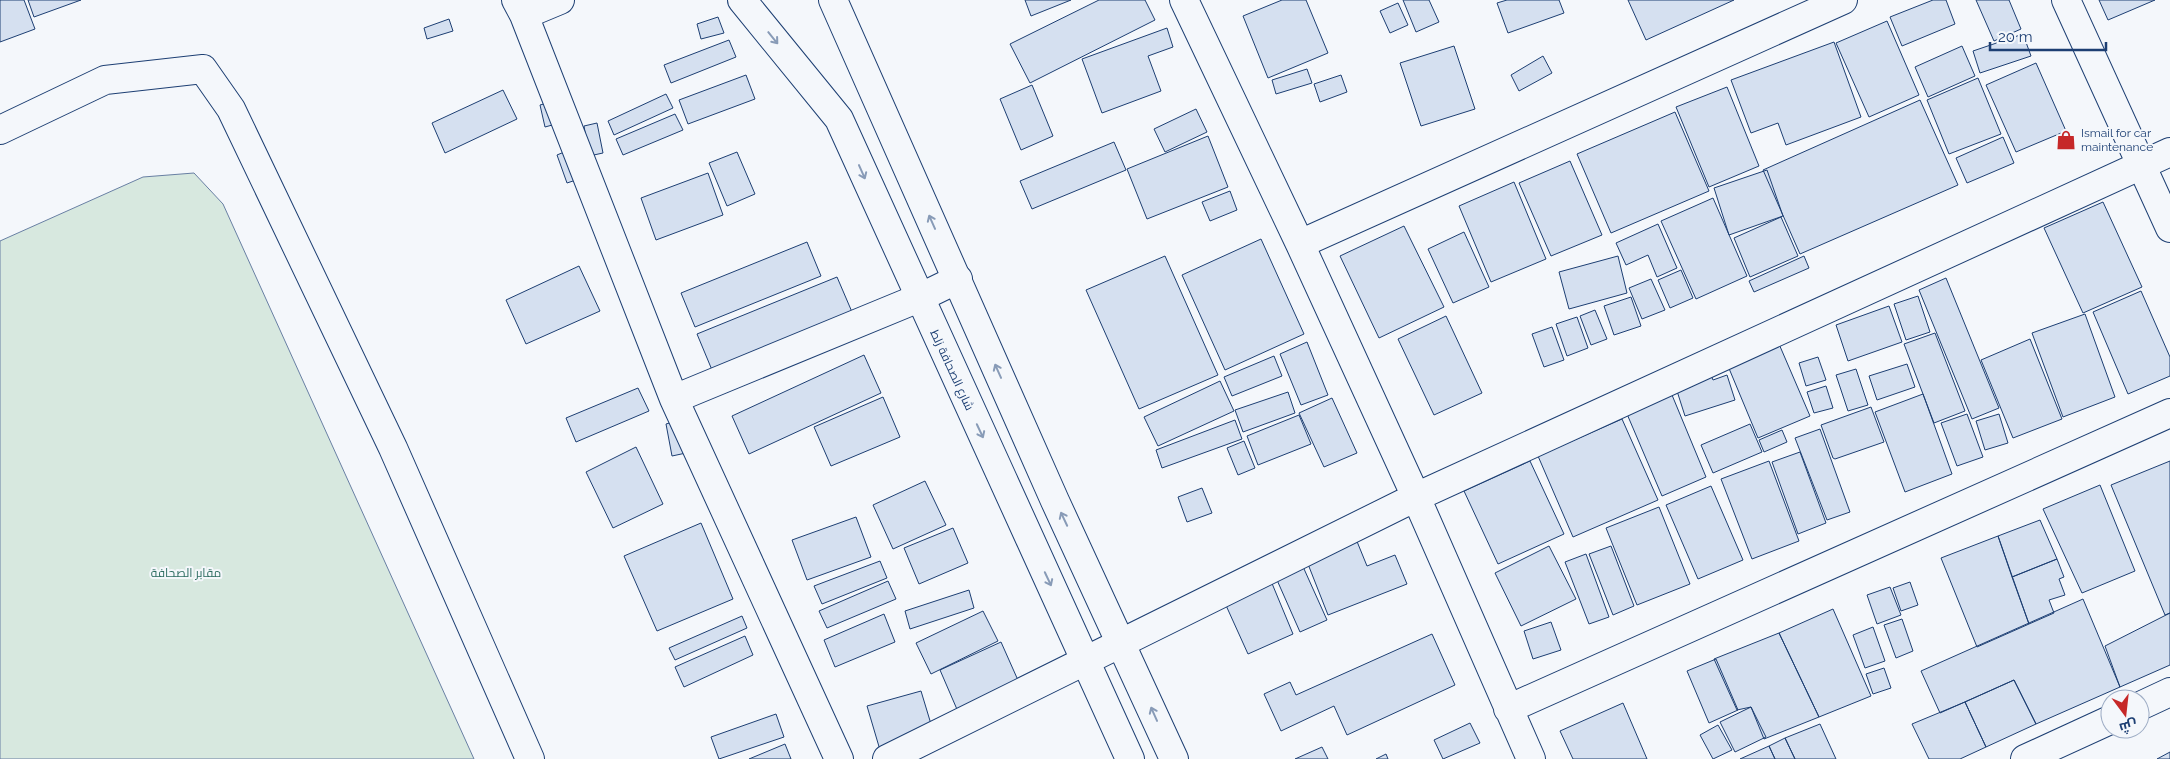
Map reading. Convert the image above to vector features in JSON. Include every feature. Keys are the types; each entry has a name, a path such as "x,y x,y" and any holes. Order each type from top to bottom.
{"main road":[{"path":"560,0 520,7 674,398 839,759"},
{"name":"شارع الصحافة زلط","path":"742,0 839,119 1130,759"},
{"path":"833,0 1055,500 1122,642 1174,759"},
{"path":"1300,244 1843,0"},
{"path":"2066,0 2140,166 2170,228"},
{"path":"1192,3 1416,497 1531,759"},
{"path":"0,130 106,80 203,69 231,108 388,439 530,759"},
{"path":"887,759 1084,659 1416,497 2170,152"},
{"path":"674,398 919,298 958,279"},
{"path":"1508,709 2170,413"},
{"path":"2150,701 2170,692"},
{"path":"2025,759 2100,725"}],"green space":[{"name":"مقابر الصحافة","path":"194,173 223,204 474,759 0,759 0,241 143,177"}],"building":[{"path":"0,0 24,0 35,29 0,42"},
{"path":"28,0 81,0 34,17"},
{"path":"1025,0 1071,0 1031,16"},
{"path":"1099,0 1145,0 1155,20 1030,83 1010,44"},
{"path":"1282,0 1306,0 1328,53 1268,78 1243,16"},
{"path":"1403,0 1429,0 1439,22 1416,32"},
{"path":"1507,0 1559,0 1564,13 1508,33 1497,3"},
{"path":"1628,0 1734,0 1646,40"},
{"path":"1933,0 1946,0 1955,24 1902,46 1890,17"},
{"path":"1976,0 2009,0 2021,29 1994,41"},
{"path":"2099,0 2155,0 2108,20"},
{"path":"1398,3 1408,25 1390,33 1380,11"},
{"path":"718,17 724,33 701,39 697,24"},
{"path":"449,19 453,31 427,39 424,28"},
{"path":"1887,21 1919,95 1869,117 1836,43"},
{"path":"1167,28 1173,47 1148,56 1161,91 1102,113 1082,59"},
{"path":"2023,34 2031,56 1980,73 1973,51"},
{"path":"729,40 736,57 671,83 664,65"},
{"path":"1834,42 1861,117 1786,145 1778,123 1751,133 1731,80"},
{"path":"1454,46 1475,109 1421,126 1400,63"},
{"path":"1962,46 1975,76 1928,97 1915,67"},
{"path":"1543,56 1552,73 1519,91 1511,75"},
{"path":"2036,63 2066,131 2016,152 1986,85"},
{"path":"1307,69 1312,83 1276,94 1272,80"},
{"path":"746,75 755,99 688,124 679,100"},
{"path":"1341,75 1347,92 1320,102 1314,84"},
{"path":"1978,78 2001,134 1949,154 1927,100"},
{"path":"1032,85 1053,136 1021,150 1000,99"},
{"path":"1727,87 1759,166 1709,187 1676,107"},
{"path":"503,90 517,119 445,153 432,123"},
{"path":"666,94 673,108 614,135 608,121"},
{"path":"1920,100 1958,185 1800,254 1763,170"},
{"path":"551,102 556,124 545,127 540,105"},
{"path":"1196,109 1207,132 1165,152 1154,129"},
{"path":"1675,112 1709,191 1611,233 1577,154"},
{"path":"675,114 683,130 623,155 616,139"},
{"path":"597,123 603,153 589,156 584,126"},
{"path":"1208,136 1228,187 1147,219 1127,169"},
{"path":"2003,137 2014,163 1967,183 1956,158"},
{"path":"1114,142 1126,170 1032,209 1020,181"},
{"path":"569,150 579,179 567,183 557,155"},
{"path":"737,152 755,194 727,206 709,163"},
{"path":"1570,161 1602,235 1551,256 1519,183"},
{"path":"1767,170 1783,216 1729,235 1714,188"},
{"path":"708,173 723,215 656,240 641,198"},
{"path":"1514,182 1546,259 1491,282 1459,206"},
{"path":"1230,191 1237,210 1210,221 1202,202"},
{"path":"1713,198 1747,276 1696,299 1661,221"},
{"path":"2103,202 2142,287 2083,313 2044,228"},
{"path":"1781,217 1798,256 1750,277 1734,238"},
{"path":"1658,224 1677,268 1657,277 1648,255 1626,265 1616,243"},
{"path":"1404,226 1444,307 1379,338 1340,256"},
{"path":"1464,232 1489,287 1453,303 1428,249"},
{"path":"1261,239 1304,334 1225,370 1182,275"},
{"path":"807,242 821,276 695,327 681,293"},
{"path":"1165,256 1218,375 1139,409 1086,290"},
{"path":"1618,256 1627,293 1569,309 1559,272"},
{"path":"1804,256 1809,268 1754,292 1749,281"},
{"path":"579,266 600,311 526,344 506,300"},
{"path":"1681,270 1693,298 1670,308 1658,280"},
{"path":"837,277 852,312 712,370 697,334"},
{"path":"1946,278 1999,408 1972,419 1919,290"},
{"path":"1651,279 1665,310 1642,319 1629,288"},
{"path":"2141,291 2170,357 2170,376 2128,394 2093,312"},
{"path":"1918,296 1930,332 1906,340 1894,304"},
{"path":"1631,297 1641,326 1614,335 1604,306"},
{"path":"1889,306 1902,342 1848,361 1836,325"},
{"path":"1595,310 1607,339 1591,345 1580,316"},
{"path":"2085,314 2115,397 2063,417 2032,333"},
{"path":"1446,316 1482,393 1434,415 1398,339"},
{"path":"1577,317 1588,348 1567,356 1556,324"},
{"path":"1552,327 1564,360 1544,367 1532,334"},
{"path":"1935,333 1965,411 1934,423 1904,344"},
{"path":"2030,339 2062,419 2013,438 1981,360"},
{"path":"1307,342 1328,395 1301,405 1280,354"},
{"path":"1779,344 1810,416 1758,438 1728,366"},
{"path":"864,355 881,393 749,454 732,416"},
{"path":"1274,356 1282,376 1232,396 1224,377"},
{"path":"1818,357 1826,380 1806,386 1799,363"},
{"path":"1907,364 1915,387 1877,400 1869,376"},
{"path":"1856,369 1868,405 1848,411 1836,375"},
{"path":"1710,373 1713,380 1727,375 1735,400 1685,416 1677,391 1693,386 1691,379"},
{"path":"1220,381 1234,411 1158,446 1144,417"},
{"path":"1826,386 1833,408 1814,413 1807,392"},
{"path":"638,388 649,411 576,442 566,418"},
{"path":"1288,392 1295,413 1243,432 1235,410"},
{"path":"1923,394 1952,474 1905,492 1875,412"},
{"path":"1672,395 1706,477 1662,496 1627,414"},
{"path":"883,397 900,437 831,466 814,427"},
{"path":"1332,398 1357,453 1324,467 1299,413"},
{"path":"1871,407 1884,442 1835,459 1833,458 1821,425"},
{"path":"1967,414 1983,457 1957,466 1941,423"},
{"path":"1999,414 2008,443 1985,450 1976,421"},
{"path":"1299,415 1311,444 1258,465 1247,436"},
{"path":"1622,419 1658,500 1573,537 1538,456"},
{"path":"680,420 686,453 672,456 666,424"},
{"path":"1235,420 1242,439 1162,468 1156,450"},
{"path":"1750,424 1762,452 1713,473 1701,445"},
{"path":"1820,429 1850,512 1827,520 1795,438"},
{"path":"1782,430 1787,442 1764,452 1759,440"},
{"path":"1244,441 1255,468 1238,475 1227,448"},
{"path":"636,447 663,504 613,528 586,472"},
{"path":"1800,452 1826,523 1798,534 1772,462"},
{"path":"1530,461 1564,534 1498,564 1464,491"},
{"path":"1769,461 1799,541 1752,559 1721,479"},
{"path":"2170,461 2170,613 2165,615 2111,485"},
{"path":"925,481 946,525 893,549 873,505"},
{"path":"2100,485 2135,571 2082,593 2043,509"},
{"path":"1711,486 1743,560 1698,579 1666,505"},
{"path":"1202,488 1212,513 1187,522 1178,497"},
{"path":"1659,507 1690,584 1637,605 1606,528"},
{"path":"856,517 871,557 807,580 792,540"},
{"path":"2040,520 2057,559 2012,577 1998,536"},
{"path":"701,523 733,599 657,631 624,556"},
{"path":"953,528 968,563 919,584 904,548"},
{"path":"1998,536 2029,624 1977,647 1941,558"},
{"path":"1356,539 1367,566 1395,555 1407,584 1328,615 1306,559"},
{"path":"1549,546 1576,599 1521,626 1495,573"},
{"path":"1611,546 1634,606 1613,615 1589,554"},
{"path":"1586,554 1609,617 1589,624 1565,562"},
{"path":"2057,559 2064,577 2059,579 2065,595 2049,600 2054,613 2029,624 2012,577"},
{"path":"1300,560 1327,620 1300,632 1273,571"},
{"path":"880,561 887,578 822,604 814,586"},
{"path":"888,581 896,599 827,628 819,611"},
{"path":"1271,581 1293,634 1248,654 1224,601"},
{"path":"1910,582 1918,605 1901,611 1893,588"},
{"path":"1890,587 1901,615 1877,624 1867,595"},
{"path":"969,590 974,608 910,629 905,611"},
{"path":"2083,599 2120,687 2115,689 2100,689 2100,696 2036,724 2014,680 1940,713 1921,671"},
{"path":"1833,609 1871,696 1819,717 1779,633"},
{"path":"983,611 998,641 931,674 916,643"},
{"path":"2170,613 2170,665 2120,687 2105,646"},
{"path":"884,614 895,642 835,667 824,640"},
{"path":"742,616 747,628 675,660 669,648"},
{"path":"1902,619 1913,651 1896,658 1884,625"},
{"path":"1551,622 1561,650 1533,659 1524,631"},
{"path":"1873,627 1885,661 1865,668 1853,635"},
{"path":"1779,633 1819,717 1764,739 1751,707 1737,710 1714,659"},
{"path":"1432,634 1455,685 1347,735 1334,706 1281,731 1264,694 1290,682 1296,695"},
{"path":"745,636 753,655 684,687 675,667"},
{"path":"1001,642 1021,687 959,714 940,670"},
{"path":"1716,659 1738,710 1709,723 1687,671"},
{"path":"1884,668 1891,688 1873,694 1866,674"},
{"path":"2014,680 2036,724 1986,747 1965,702"},
{"path":"921,691 934,734 880,750 867,706"},
{"path":"1965,702 1986,747 1960,759 1929,759 1912,724"},
{"path":"1623,703 1647,759 1573,759 1560,731"},
{"path":"1751,707 1766,737 1735,752 1720,722"},
{"path":"776,714 784,737 719,759 711,737"},
{"path":"1470,723 1480,743 1443,759 1434,740"},
{"path":"1820,724 1836,759 1795,759 1785,738"},
{"path":"1718,725 1732,750 1713,759 1700,735"},
{"path":"1785,738 1795,759 1775,759 1769,746"},
{"path":"785,744 791,759 749,759"},
{"path":"1769,746 1775,759 1740,759"},
{"path":"1322,747 1328,759 1295,759"},
{"path":"2170,752 2170,759 2157,759"},
{"path":"1386,754 1388,759 1376,759"}],"place":[{"name":"Ismail for car maintenance","path":"2066,140"}]}
